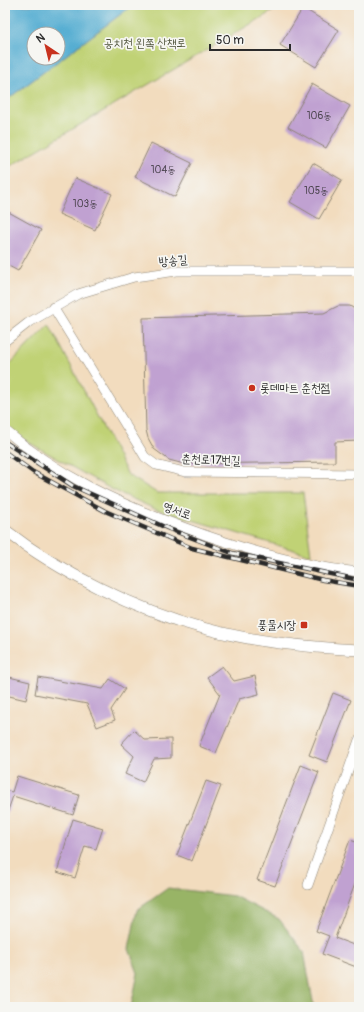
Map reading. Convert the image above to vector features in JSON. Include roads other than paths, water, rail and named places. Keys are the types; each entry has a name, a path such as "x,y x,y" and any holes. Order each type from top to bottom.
{"street":[{"name":"방송길","path":"5,341 28,323 53,307 78,294 134,277 177,271 359,271"},
{"name":"춘천로17번길","path":"53,307 139,447 147,458 156,465 185,472 359,474"},
{"name":"영서로","path":"5,430 29,451 59,470 92,488 149,515 220,541 264,554 341,570 359,572"},
{"path":"5,530 25,545 118,597 202,628 295,645 359,650"},
{"path":"308,885 359,740"}],"water":[{"path":"5,5 133,5 66,55 66,26 26,26 26,66 52,66 5,101"}],"railway":[{"path":"5,442 73,486 169,529 232,553 359,580"},
{"path":"5,452 33,472 105,511 192,548 323,580 359,586"}],"place":[{"name":"롯데마트 춘천점","path":"252,388"},
{"name":"풍물시장","path":"304,625"}],"park label":[{"name":"공치천 왼쪽 산책로","path":"145,43"}]}
